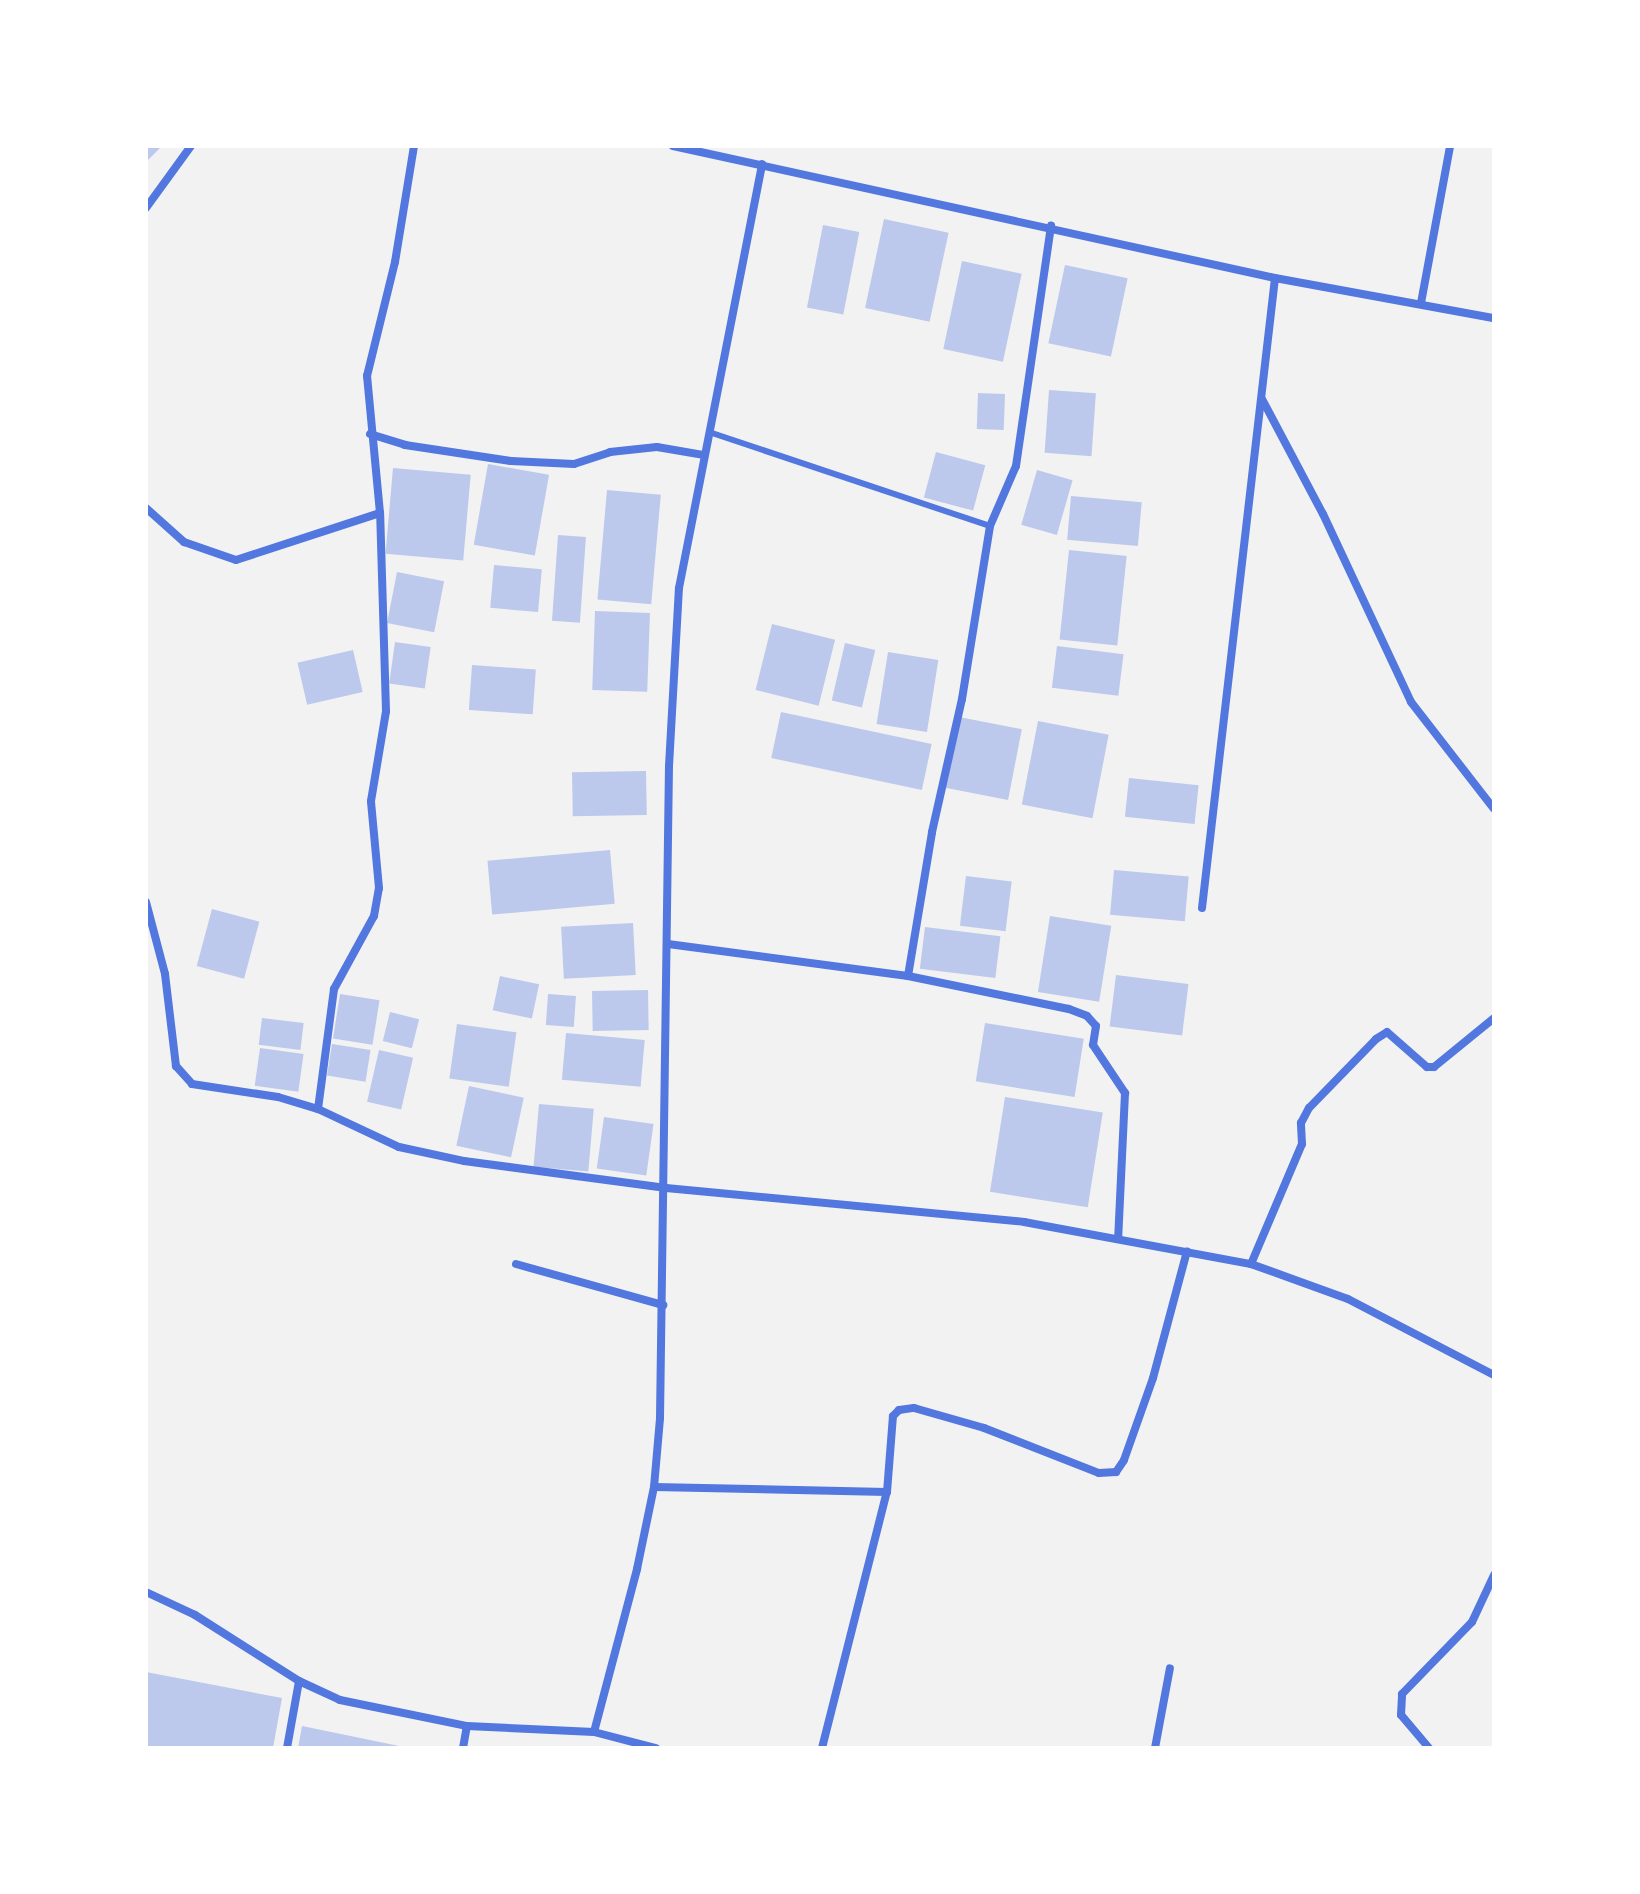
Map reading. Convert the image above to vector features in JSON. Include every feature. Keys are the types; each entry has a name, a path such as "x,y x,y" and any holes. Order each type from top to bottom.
{"street":[{"path":"146,208 191,146"},
{"path":"318,1109 334,989 374,916 379,888 371,801 386,711 380,513 370,434 367,376 395,262 414,146"},
{"path":"673,146 1051,226 1275,278 1494,318"},
{"path":"1421,303 1450,146"},
{"path":"594,1732 637,1569 654,1487 666,1188 669,766 679,588 762,164"},
{"path":"908,976 932,832 962,699 990,526 1016,466 1051,226"},
{"path":"1202,908 1275,278"},
{"path":"1262,399 1323,514 1411,702 1494,809"},
{"path":"370,434 405,445 511,461 574,464 610,452 657,447 704,455"},
{"path":"146,508 184,542 236,560 380,513"},
{"path":"146,902 165,974 176,1066 182,1076 204,1088 278,1097 318,1109 367,1135 424,1154 666,1188 1024,1222 1251,1264 1348,1299 1494,1375"},
{"path":"668,944 908,976 1069,1009 1095,1024 1093,1045 1125,1093 1118,1239"},
{"path":"1251,1264 1302,1144 1301,1123 1309,1108 1376,1039 1387,1032 1427,1067 1434,1067 1494,1018"},
{"path":"822,1748 887,1492 892,1420 899,1410 908,1407 984,1428 1099,1473 1116,1472 1124,1460 1153,1378 1187,1251"},
{"path":"516,1264 663,1305"},
{"path":"654,1487 887,1492"},
{"path":"1429,1748 1401,1715 1402,1694 1472,1622 1494,1575"},
{"path":"146,1592 195,1615 299,1681 340,1700 467,1726 594,1732 656,1748"},
{"path":"1155,1748 1170,1668"},
{"path":"287,1748 299,1681"},
{"path":"463,1748 467,1726"}],"lane":[{"path":"709,432 990,526"}],"building":[{"path":"146,146 162,146 146,162"},
{"path":"884,219 949,233 930,322 865,308"},
{"path":"823,225 859,232 843,315 807,307"},
{"path":"962,261 1022,274 1003,362 943,349"},
{"path":"1065,265 1128,278 1111,357 1048,343"},
{"path":"1049,390 1096,393 1091,456 1045,453"},
{"path":"978,393 1005,394 1004,430 977,429"},
{"path":"936,452 985,465 973,511 924,497"},
{"path":"488,464 549,475 535,556 474,545"},
{"path":"393,468 471,475 463,560 386,554"},
{"path":"1037,470 1073,480 1057,535 1021,525"},
{"path":"607,490 661,495 651,604 597,600"},
{"path":"1071,496 1142,502 1138,546 1067,540"},
{"path":"558,535 586,537 580,623 552,621"},
{"path":"1069,550 1127,556 1117,646 1060,640"},
{"path":"494,565 542,569 538,612 490,608"},
{"path":"397,572 444,581 434,632 387,623"},
{"path":"595,611 650,613 647,692 592,690"},
{"path":"772,624 835,640 819,706 756,690"},
{"path":"395,642 431,647 425,689 389,684"},
{"path":"845,643 875,650 862,707 832,700"},
{"path":"1057,646 1124,654 1118,696 1052,688"},
{"path":"353,650 363,692 307,705 297,663"},
{"path":"888,652 938,660 927,732 877,724"},
{"path":"472,665 536,669 533,714 469,710"},
{"path":"781,712 932,744 922,790 771,758"},
{"path":"959,717 1022,729 1008,800 945,788"},
{"path":"1038,721 1109,735 1092,818 1022,804"},
{"path":"646,771 647,815 573,816 572,772"},
{"path":"1129,778 1199,785 1195,824 1125,817"},
{"path":"610,850 615,904 492,915 487,861"},
{"path":"1114,870 1189,877 1185,921 1110,915"},
{"path":"966,876 1012,882 1006,931 960,926"},
{"path":"212,909 259,922 244,979 197,966"},
{"path":"1050,916 1111,926 1099,1002 1038,992"},
{"path":"633,923 636,975 564,979 561,927"},
{"path":"925,927 1000,936 995,978 920,969"},
{"path":"1116,975 1188,984 1182,1036 1110,1027"},
{"path":"500,976 539,984 532,1019 493,1010"},
{"path":"648,990 649,1030 593,1031 592,991"},
{"path":"340,994 380,1000 372,1045 333,1038"},
{"path":"548,994 576,996 574,1027 546,1025"},
{"path":"390,1012 419,1019 412,1048 383,1041"},
{"path":"262,1018 304,1023 300,1050 259,1045"},
{"path":"985,1023 1084,1039 1075,1097 976,1081"},
{"path":"457,1024 516,1032 509,1087 449,1078"},
{"path":"566,1033 645,1040 641,1087 562,1080"},
{"path":"332,1044 371,1050 366,1082 327,1076"},
{"path":"260,1048 304,1054 298,1092 255,1086"},
{"path":"379,1050 413,1058 401,1110 367,1102"},
{"path":"469,1086 524,1098 511,1157 456,1146"},
{"path":"1005,1097 1103,1112 1088,1207 990,1192"},
{"path":"539,1104 594,1109 588,1172 534,1167"},
{"path":"604,1117 654,1124 646,1175 597,1168"},
{"path":"146,1672 282,1698 273,1748 146,1748"},
{"path":"302,1726 404,1747 298,1748"}]}
